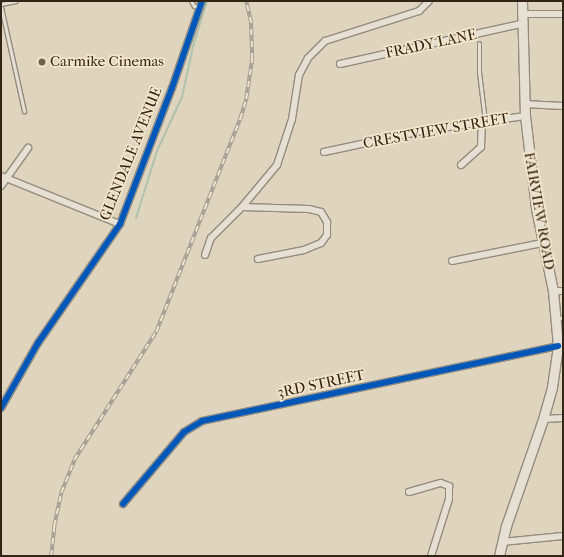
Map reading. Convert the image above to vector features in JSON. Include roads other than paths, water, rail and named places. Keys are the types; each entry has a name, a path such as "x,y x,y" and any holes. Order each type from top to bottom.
{"main road":[{"name":"FAIRVIEW ROAD","path":"499,556 502,542 543,419 552,386 558,346 560,318 542,243 525,116 521,24 522,1"}],"street":[{"path":"205,255 212,238 242,207 277,165 292,119 299,76 308,58 325,41 419,11 429,1"},
{"name":"GLENDALE AVENUE","path":"1,408 38,343 120,224 172,88 201,4"},
{"path":"521,14 563,14"},
{"name":"FRADY LANE","path":"340,64 521,24"},
{"path":"524,104 563,106"},
{"name":"CRESTVIEW STREET","path":"324,152 427,130 525,116"},
{"path":"460,165 481,147 483,123"},
{"path":"1,186 4,178 28,148"},
{"path":"4,178 120,224"},
{"path":"242,207 309,209 321,212 327,222 327,235 321,243 304,250 258,258"},
{"path":"452,262 542,243"},
{"path":"553,291 563,291"},
{"name":"3RD STREET","path":"123,504 184,432 202,421 558,346"},
{"path":"543,419 563,418"},
{"path":"409,492 441,482 449,486 448,499 431,556"},
{"path":"502,542 563,536"}],"lane":[{"path":"16,1 1,6 24,111"},
{"path":"191,1 194,6 201,4"},
{"path":"479,43 483,123"}],"waterway":[{"path":"136,218 157,151 182,97 193,46 207,1"}],"railway":[{"path":"51,556 54,526 61,493 74,460 156,332 240,119 246,99 252,59 251,23 246,1"}],"place":[{"name":"Carmike Cinemas","path":"42,62"}]}
